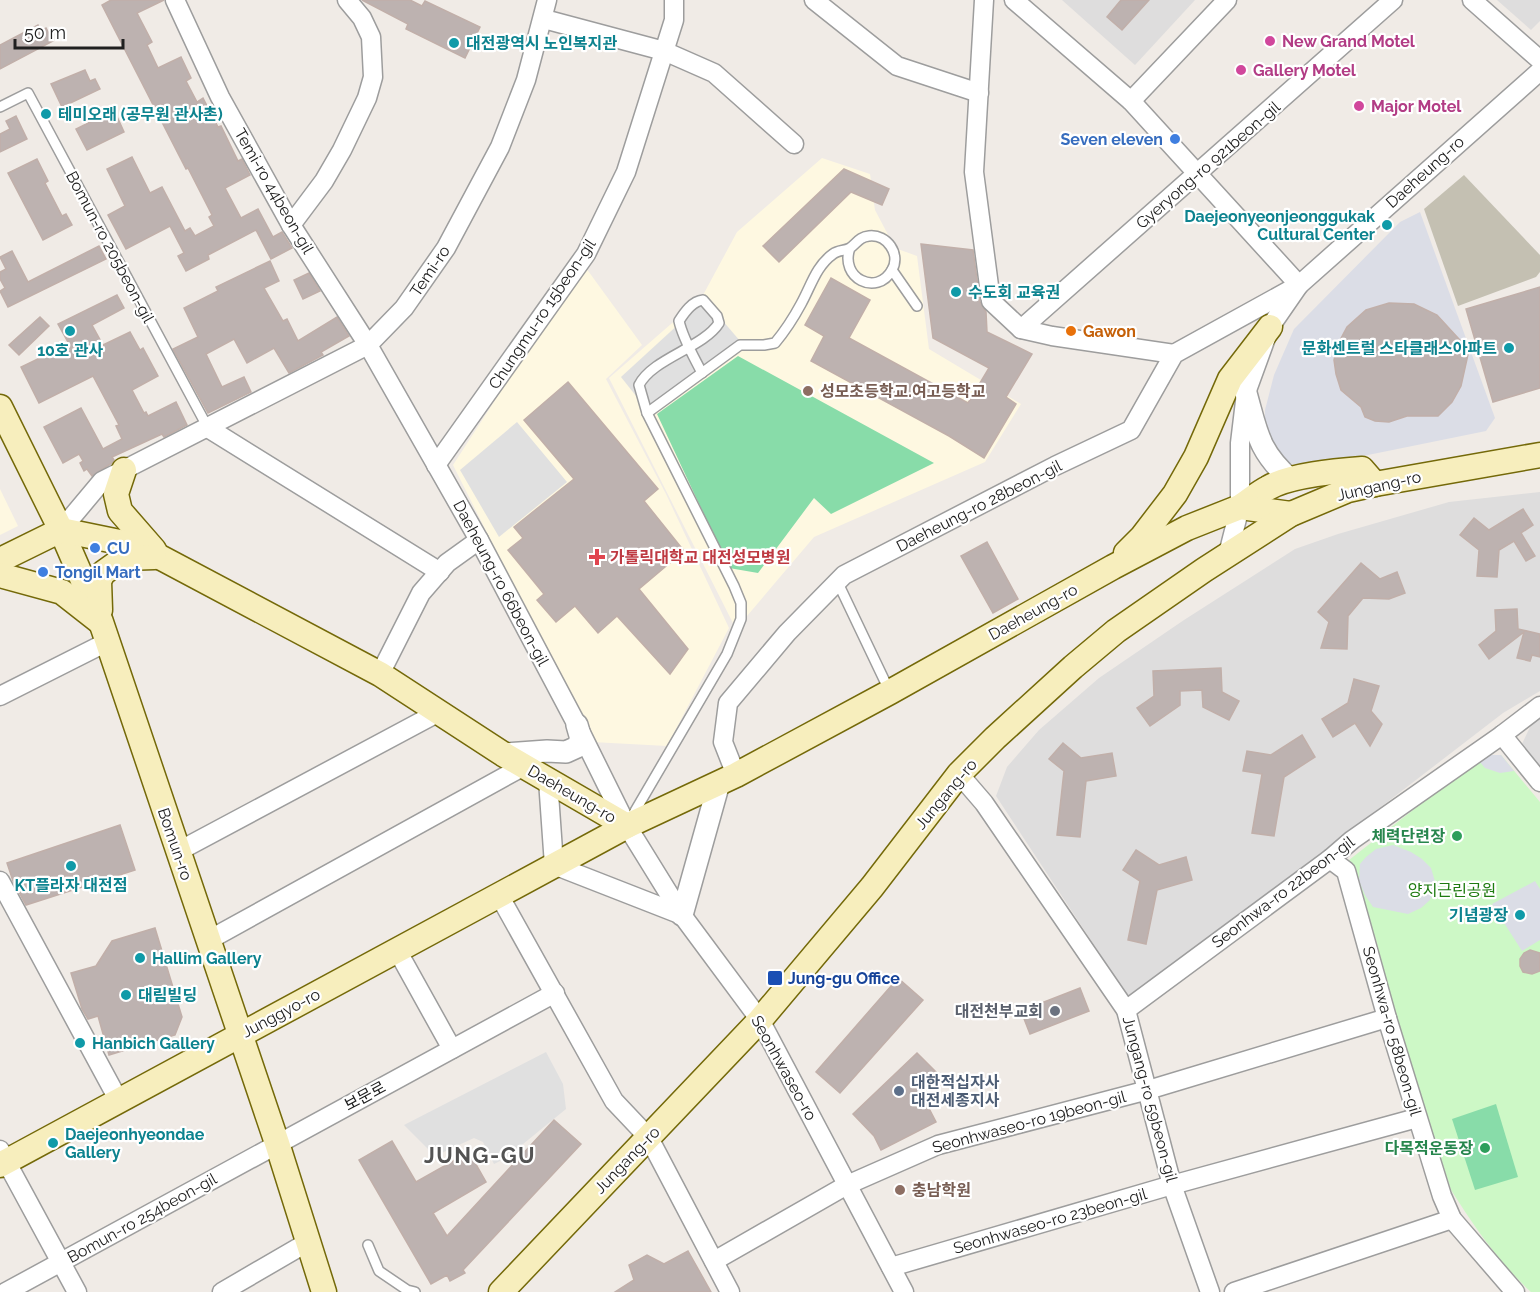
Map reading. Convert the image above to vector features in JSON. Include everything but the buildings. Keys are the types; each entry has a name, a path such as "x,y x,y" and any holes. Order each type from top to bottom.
{"main road":[{"path":"1113,567 1142,537 1175,494 1196,457 1230,379 1270,327"},
{"name":"Bomun-ro","path":"0,407 61,530 104,632 277,1143 324,1292"},
{"name":"Jungang-ro","path":"501,1292 760,1020 872,887 959,774 1073,667 1116,631 1291,514 1348,490 1540,455"},
{"path":"1240,507 1270,486 1338,471 1362,469 1375,484"},
{"path":"124,470 116,494 120,511 159,557"},
{"name":"Daeheung-ro","path":"61,530 139,546 380,674 503,754 627,826 728,779 891,692 1187,528 1240,507 1291,514"},
{"path":"0,560 61,530"},
{"path":"104,632 99,581 103,573 124,558 159,557"},
{"path":"0,575 62,592 104,632"},
{"name":"Junggyo-ro","path":"2,1159 119,1101 627,826"}],"street":[{"name":"Temi-ro 44beon-gil","path":"175,0 220,97 291,225 368,345"},
{"path":"291,225 324,181 342,150 367,98 373,77 371,37 362,18 347,0"},
{"name":"Temi-ro","path":"61,530 102,481 368,345 404,308 446,248 500,147 526,80 544,19 547,0"},
{"name":"Chungmu-ro 15beon-gil","path":"436,465 586,254 626,172 674,20 674,0"},
{"path":"814,0 897,66 979,93"},
{"path":"984,0 974,172 991,302 1021,329 1052,336 1174,354 1299,285 1131,101 1014,0"},
{"path":"1131,101 1227,0"},
{"name":"Gyeryong-ro 921beon-gil","path":"1021,329 1394,0"},
{"path":"1472,0 1540,60"},
{"path":"544,19 664,51 714,73 794,144"},
{"name":"Daeheung-ro","path":"1240,507 1240,443 1246,393 1270,327 1299,285 1540,71"},
{"name":"Daeheung-ro 66beon-gil","path":"368,345 479,540 577,725 627,826"},
{"name":"Daeheung-ro 28beon-gil","path":"728,779 723,742 728,703 787,633 844,575 1055,466 1131,430 1174,354"},
{"path":"1246,393 1260,444 1275,466 1291,480"},
{"path":"208,428 440,572"},
{"path":"1228,554 1240,507"},
{"path":"380,674 421,593 447,563 479,540"},
{"path":"0,696 104,632"},
{"name":"Seonhwa-ro 22beon-gil","path":"1126,1010 1330,859 1352,840 1540,706"},
{"path":"177,852 439,712"},
{"path":"503,754 566,752 577,747 581,739 577,725"},
{"path":"1502,735 1540,782"},
{"path":"207,941 524,766"},
{"name":"Jungang-ro 59beon-gil","path":"959,774 984,803 1126,1010 1172,1185 1210,1292"},
{"path":"548,780 554,865 682,915 728,779"},
{"name":"Seonhwaseo-ro","path":"627,826 682,915 760,1020 904,1292"},
{"name":"Seonhwa-ro 58beon-gil","path":"1330,859 1346,871 1387,1018 1442,1196 1452,1219 1511,1291"},
{"path":"0,881 119,1101"},
{"path":"499,895 614,1101 649,1138 730,1292"},
{"path":"397,950 452,1048"},
{"name":"보문로","path":"277,1143 555,993"},
{"name":"Seonhwaseo-ro 19beon-gil","path":"714,1261 847,1185 938,1145 1148,1090 1387,1018"},
{"name":"Seonhwaseo-ro 23beon-gil","path":"891,1267 1172,1185 1417,1118"},
{"name":"Bomun-ro 254beon-gil","path":"6,1292 277,1143"},
{"path":"2,1159 77,1292"},
{"path":"1234,1292 1452,1219"},
{"path":"222,1292 308,1242"}],"lane":[{"name":"Bomun-ro 205beon-gil","path":"0,108 28,93 208,428"},
{"path":"873,235 885,240 894,251 892,270 883,280 876,282 857,278 849,267 850,248 854,242 866,236 873,235"},
{"path":"647,413 740,345 776,343 801,304 819,267 834,252 850,248"},
{"path":"892,270 917,306"},
{"path":"627,826 727,654 741,619 741,603 734,586 647,413 639,385 644,376 689,346 715,328 719,323 717,316 703,300 698,300 684,312 679,321 689,346 702,373"},
{"path":"837,582 891,692"},
{"path":"368,1245 379,1271 407,1290 415,1292"}],"shaded area":[{"path":"1062,0 1195,0 1135,65"},
{"path":"1497,0 1540,0 1540,21 1531,30"},
{"name":"성모초등학교.여고등학교","path":"822,158 870,174 875,210 895,248 917,256 929,349 1021,404 985,462 814,537 736,629 609,378 702,297 737,232"},
{"path":"1464,175 1540,255 1540,272 1536,277 1458,306 1424,209"},
{"path":"1420,212 1495,418 1486,431 1304,468 1288,462 1271,447 1265,432 1265,410 1274,375 1294,329 1400,222"},
{"name":"가톨릭대학교 대전성모병원","path":"586,268 642,345 606,379 666,494 729,628 667,746 592,742 453,465 516,368"},
{"path":"705,300 740,341 648,411 621,377"},
{"path":"517,422 567,482 499,537 460,470"},
{"path":"0,489 18,526 0,535"},
{"path":"1540,492 1540,691 1503,713 1338,840 1310,865 1129,998 996,796 1007,767 1039,730 1099,678 1295,549 1449,502"},
{"path":"1540,717 1540,770 1521,746 1530,727"},
{"path":"1489,755 1501,755 1514,771 1500,773 1485,768 1479,761"},
{"path":"1393,845 1422,859 1431,868 1436,885 1430,900 1421,908 1408,914 1373,907 1359,881 1360,864 1366,857 1376,849"},
{"name":"기념광장","path":"1535,881 1540,889 1540,940 1522,951 1492,904"},
{"path":"546,1052 563,1084 566,1109 506,1158 494,1164 483,1142 474,1138 435,1156 404,1125"}],"green space":[{"path":"738,356 934,463 831,514 814,498 758,573 729,568 657,414"},
{"name":"양지근린공원","path":"1501,755 1540,802 1540,1292 1531,1292 1508,1269 1451,1190 1397,1022 1376,940 1349,860 1482,756"},
{"name":"다목적운동장","path":"1496,1104 1518,1177 1475,1190 1452,1119"}],"place":[{"name":"New Grand Motel","path":"1270,41"},
{"name":"대전광역시 노인복지관","path":"454,43"},
{"name":"Gallery Motel","path":"1241,70"},
{"name":"Major Motel","path":"1359,106"},
{"name":"테미오래 (공무원 관사촌)","path":"46,114"},
{"name":"Seven eleven","path":"1175,139"},
{"name":"Daejeonyeonjeonggukak Cultural Center","path":"1387,225"},
{"name":"수도회 교육권","path":"956,292"},
{"name":"10호 관사","path":"70,331"},
{"name":"Gawon","path":"1071,331"},
{"name":"문화센트럴 스타클래스아파트","path":"1509,348"},
{"name":"성모초등학교.여고등학교","path":"808,391"},
{"name":"CU","path":"95,548"},
{"name":"가톨릭대학교 대전성모병원","path":"597,557"},
{"name":"Tongil Mart","path":"43,572"},
{"name":"체력단련장","path":"1457,836"},
{"name":"KT플라자 대전점","path":"71,866"},
{"name":"기념광장","path":"1520,915"},
{"name":"Hallim Gallery","path":"140,958"},
{"name":"Jung-gu Office","path":"775,978"},
{"name":"대림빌딩","path":"126,995"},
{"name":"대전천부교회","path":"1055,1011"},
{"name":"Hanbich Gallery","path":"80,1043"},
{"name":"대한적십자사 대전세종지사","path":"899,1091"},
{"name":"Daejeonhyeondae Gallery","path":"53,1143"},
{"name":"다목적운동장","path":"1485,1148"},
{"name":"충남학원","path":"900,1190"}],"district":[{"name":"JUNG-GU","path":"480,1155"}]}
